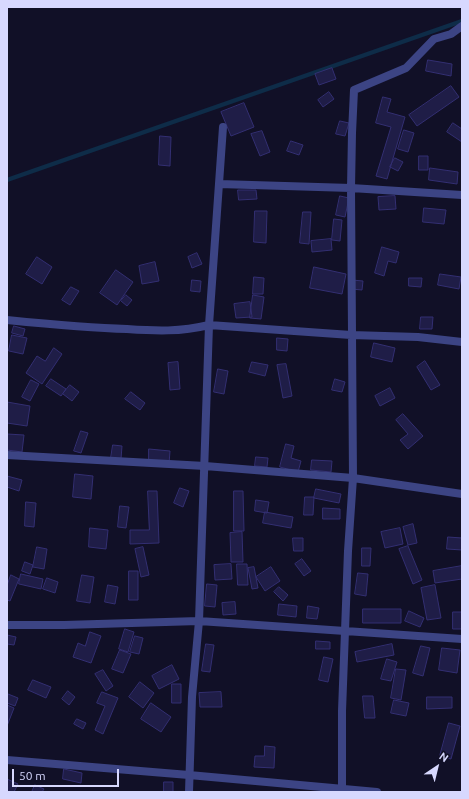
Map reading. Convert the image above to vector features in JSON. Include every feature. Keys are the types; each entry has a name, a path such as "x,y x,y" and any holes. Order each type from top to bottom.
{"street":[{"path":"342,790 342,711 348,551 353,478 351,188 354,90 406,68 434,39 451,34 462,26"},
{"path":"189,792 192,697 199,621 209,325 223,128"},
{"path":"219,184 351,188 462,195"},
{"path":"7,320 95,328 166,331 190,330 209,325 351,335 418,336 462,342"},
{"path":"7,455 204,466 353,478 462,494"},
{"path":"7,625 80,625 199,621 462,639"},
{"path":"7,760 189,774 342,790 378,792"}],"building":[{"path":"428,60 452,64 451,76 426,71"},
{"path":"332,68 336,79 319,85 315,74"},
{"path":"451,86 459,97 417,126 409,115"},
{"path":"329,92 334,99 323,107 318,100"},
{"path":"383,97 391,99 387,112 405,117 387,179 376,176 391,127 376,123"},
{"path":"244,103 254,127 231,136 221,112"},
{"path":"340,121 349,123 345,136 336,134"},
{"path":"453,123 462,129 462,142 447,132"},
{"path":"404,130 414,133 408,152 398,149"},
{"path":"262,131 270,152 260,156 251,134"},
{"path":"160,136 171,137 170,166 159,165"},
{"path":"291,141 303,145 299,155 287,151"},
{"path":"419,156 428,156 428,170 419,170"},
{"path":"395,158 403,162 398,171 390,167"},
{"path":"430,168 458,172 457,184 429,180"},
{"path":"238,190 256,190 257,199 239,200"},
{"path":"340,196 349,198 345,217 336,215"},
{"path":"395,196 396,209 379,210 378,197"},
{"path":"424,208 446,210 444,224 423,222"},
{"path":"255,211 267,211 266,243 254,242"},
{"path":"303,212 311,212 309,244 300,243"},
{"path":"334,219 342,220 340,241 332,240"},
{"path":"331,239 332,250 312,252 311,241"},
{"path":"382,247 399,252 396,263 388,261 384,276 375,273"},
{"path":"197,253 202,264 192,268 188,257"},
{"path":"37,257 52,267 42,284 26,274"},
{"path":"155,262 159,281 142,284 139,266"},
{"path":"314,267 346,274 342,294 310,288"},
{"path":"116,270 133,282 117,305 100,293"},
{"path":"440,274 461,277 459,289 438,285"},
{"path":"254,277 264,278 263,294 253,294"},
{"path":"409,278 422,278 421,287 409,286"},
{"path":"192,280 201,281 200,292 191,291"},
{"path":"352,280 363,281 362,290 351,289"},
{"path":"71,287 79,291 70,305 62,300"},
{"path":"126,295 132,300 127,306 121,301"},
{"path":"253,295 264,297 261,319 250,318"},
{"path":"250,302 252,317 236,318 234,304"},
{"path":"421,317 433,317 432,329 420,329"},
{"path":"14,326 25,329 23,336 12,333"},
{"path":"12,335 27,338 23,354 9,351"},
{"path":"277,338 288,339 287,351 277,350"},
{"path":"374,343 395,348 392,362 371,357"},
{"path":"54,348 62,354 42,384 26,373 37,356 45,361"},
{"path":"425,361 440,385 431,390 417,367"},
{"path":"178,362 180,389 170,390 168,363"},
{"path":"252,362 268,365 265,376 249,372"},
{"path":"286,364 292,396 283,398 277,365"},
{"path":"218,369 228,371 224,394 214,392"},
{"path":"51,379 66,389 61,396 46,386"},
{"path":"335,379 345,382 342,392 332,390"},
{"path":"31,380 39,384 30,401 22,397"},
{"path":"70,385 79,392 72,401 63,394"},
{"path":"390,388 395,398 380,406 375,396"},
{"path":"131,392 145,403 140,410 125,399"},
{"path":"7,402 30,406 27,426 7,423"},
{"path":"403,414 423,436 408,449 400,440 408,434 396,420"},
{"path":"81,431 88,433 81,453 74,451"},
{"path":"7,434 24,435 22,452 7,450"},
{"path":"286,444 294,446 291,458 301,461 298,472 280,467"},
{"path":"113,445 122,446 121,459 111,458"},
{"path":"149,449 170,451 169,464 149,462"},
{"path":"256,457 268,458 267,467 255,466"},
{"path":"312,460 332,461 331,472 311,470"},
{"path":"75,474 93,476 91,499 73,497"},
{"path":"7,476 22,480 19,491 7,487"},
{"path":"180,488 189,491 183,507 174,503"},
{"path":"316,489 341,494 339,503 314,498"},
{"path":"148,491 157,491 159,543 130,544 130,530 149,530"},
{"path":"234,491 243,491 244,531 234,531"},
{"path":"305,497 314,497 313,515 304,515"},
{"path":"256,500 269,502 267,513 255,511"},
{"path":"26,502 36,503 34,527 25,526"},
{"path":"120,506 129,507 126,528 118,527"},
{"path":"323,508 340,509 340,519 323,519"},
{"path":"265,512 293,517 291,528 263,523"},
{"path":"413,524 417,543 408,545 403,527"},
{"path":"90,528 108,530 106,549 89,547"},
{"path":"400,528 403,544 385,548 381,532"},
{"path":"242,532 243,562 231,562 230,533"},
{"path":"448,537 462,538 462,550 447,549"},
{"path":"293,538 303,538 303,551 294,551"},
{"path":"408,546 422,580 413,584 399,549"},
{"path":"37,547 47,549 44,569 33,567"},
{"path":"143,547 149,575 141,577 135,549"},
{"path":"362,548 371,548 370,566 362,566"},
{"path":"302,559 311,571 304,576 295,564"},
{"path":"25,562 33,565 30,574 22,571"},
{"path":"231,564 232,579 215,580 214,565"},
{"path":"237,564 247,564 248,585 238,585"},
{"path":"462,566 462,579 435,583 433,571"},
{"path":"254,567 258,588 252,589 248,568"},
{"path":"271,567 280,581 265,591 256,577"},
{"path":"129,571 138,571 138,600 129,600"},
{"path":"358,573 368,574 366,596 355,594"},
{"path":"21,574 43,579 41,589 19,584"},
{"path":"11,575 19,579 10,601 7,600 7,586"},
{"path":"82,575 94,577 90,603 77,601"},
{"path":"47,578 58,582 55,593 43,589"},
{"path":"207,584 217,585 215,607 205,606"},
{"path":"108,585 118,587 115,604 105,602"},
{"path":"435,585 441,618 427,620 421,588"},
{"path":"279,587 288,595 283,601 274,592"},
{"path":"235,602 236,614 223,615 222,603"},
{"path":"279,604 297,606 296,617 278,615"},
{"path":"308,606 319,608 317,619 307,618"},
{"path":"363,609 401,609 401,623 363,623"},
{"path":"409,611 424,618 420,627 405,621"},
{"path":"453,612 462,612 462,629 453,629"},
{"path":"125,629 134,632 128,652 119,649"},
{"path":"90,632 101,636 91,663 73,657 78,643 85,646"},
{"path":"7,635 16,637 14,645 7,644"},
{"path":"135,636 143,638 139,654 130,652"},
{"path":"316,641 330,642 330,649 316,649"},
{"path":"206,644 214,645 210,672 202,671"},
{"path":"392,644 394,655 357,662 355,652"},
{"path":"421,646 430,648 423,676 413,673"},
{"path":"442,648 460,650 457,673 439,670"},
{"path":"120,650 131,654 123,673 112,669"},
{"path":"324,657 333,659 328,682 319,680"},
{"path":"387,659 397,662 391,681 381,679"},
{"path":"172,665 179,679 159,689 152,676"},
{"path":"396,669 406,670 401,700 391,698"},
{"path":"103,670 113,686 106,691 95,674"},
{"path":"33,680 51,687 46,698 28,690"},
{"path":"140,682 154,693 143,708 129,697"},
{"path":"172,684 181,684 181,703 172,703"},
{"path":"68,691 75,697 69,705 62,699"},
{"path":"102,692 118,698 103,734 95,730 105,706 97,703"},
{"path":"221,692 222,707 200,707 199,693"},
{"path":"8,694 18,698 15,706 7,703"},
{"path":"363,696 373,696 375,718 365,718"},
{"path":"427,697 452,697 452,708 427,709"},
{"path":"394,700 409,703 406,716 391,713"},
{"path":"151,703 171,717 161,732 141,719"},
{"path":"7,705 14,708 7,726"},
{"path":"77,719 86,723 83,729 74,724"},
{"path":"449,723 460,726 451,759 440,756"},
{"path":"265,746 275,747 274,768 254,767 255,756 264,756"},
{"path":"64,769 82,773 81,783 63,779"},
{"path":"7,779 18,784 14,792 7,792"},
{"path":"164,782 173,782 173,792 164,792"},
{"path":"35,785 44,789 42,792 32,792"}],"waterway":[{"path":"7,180 462,21"}]}
